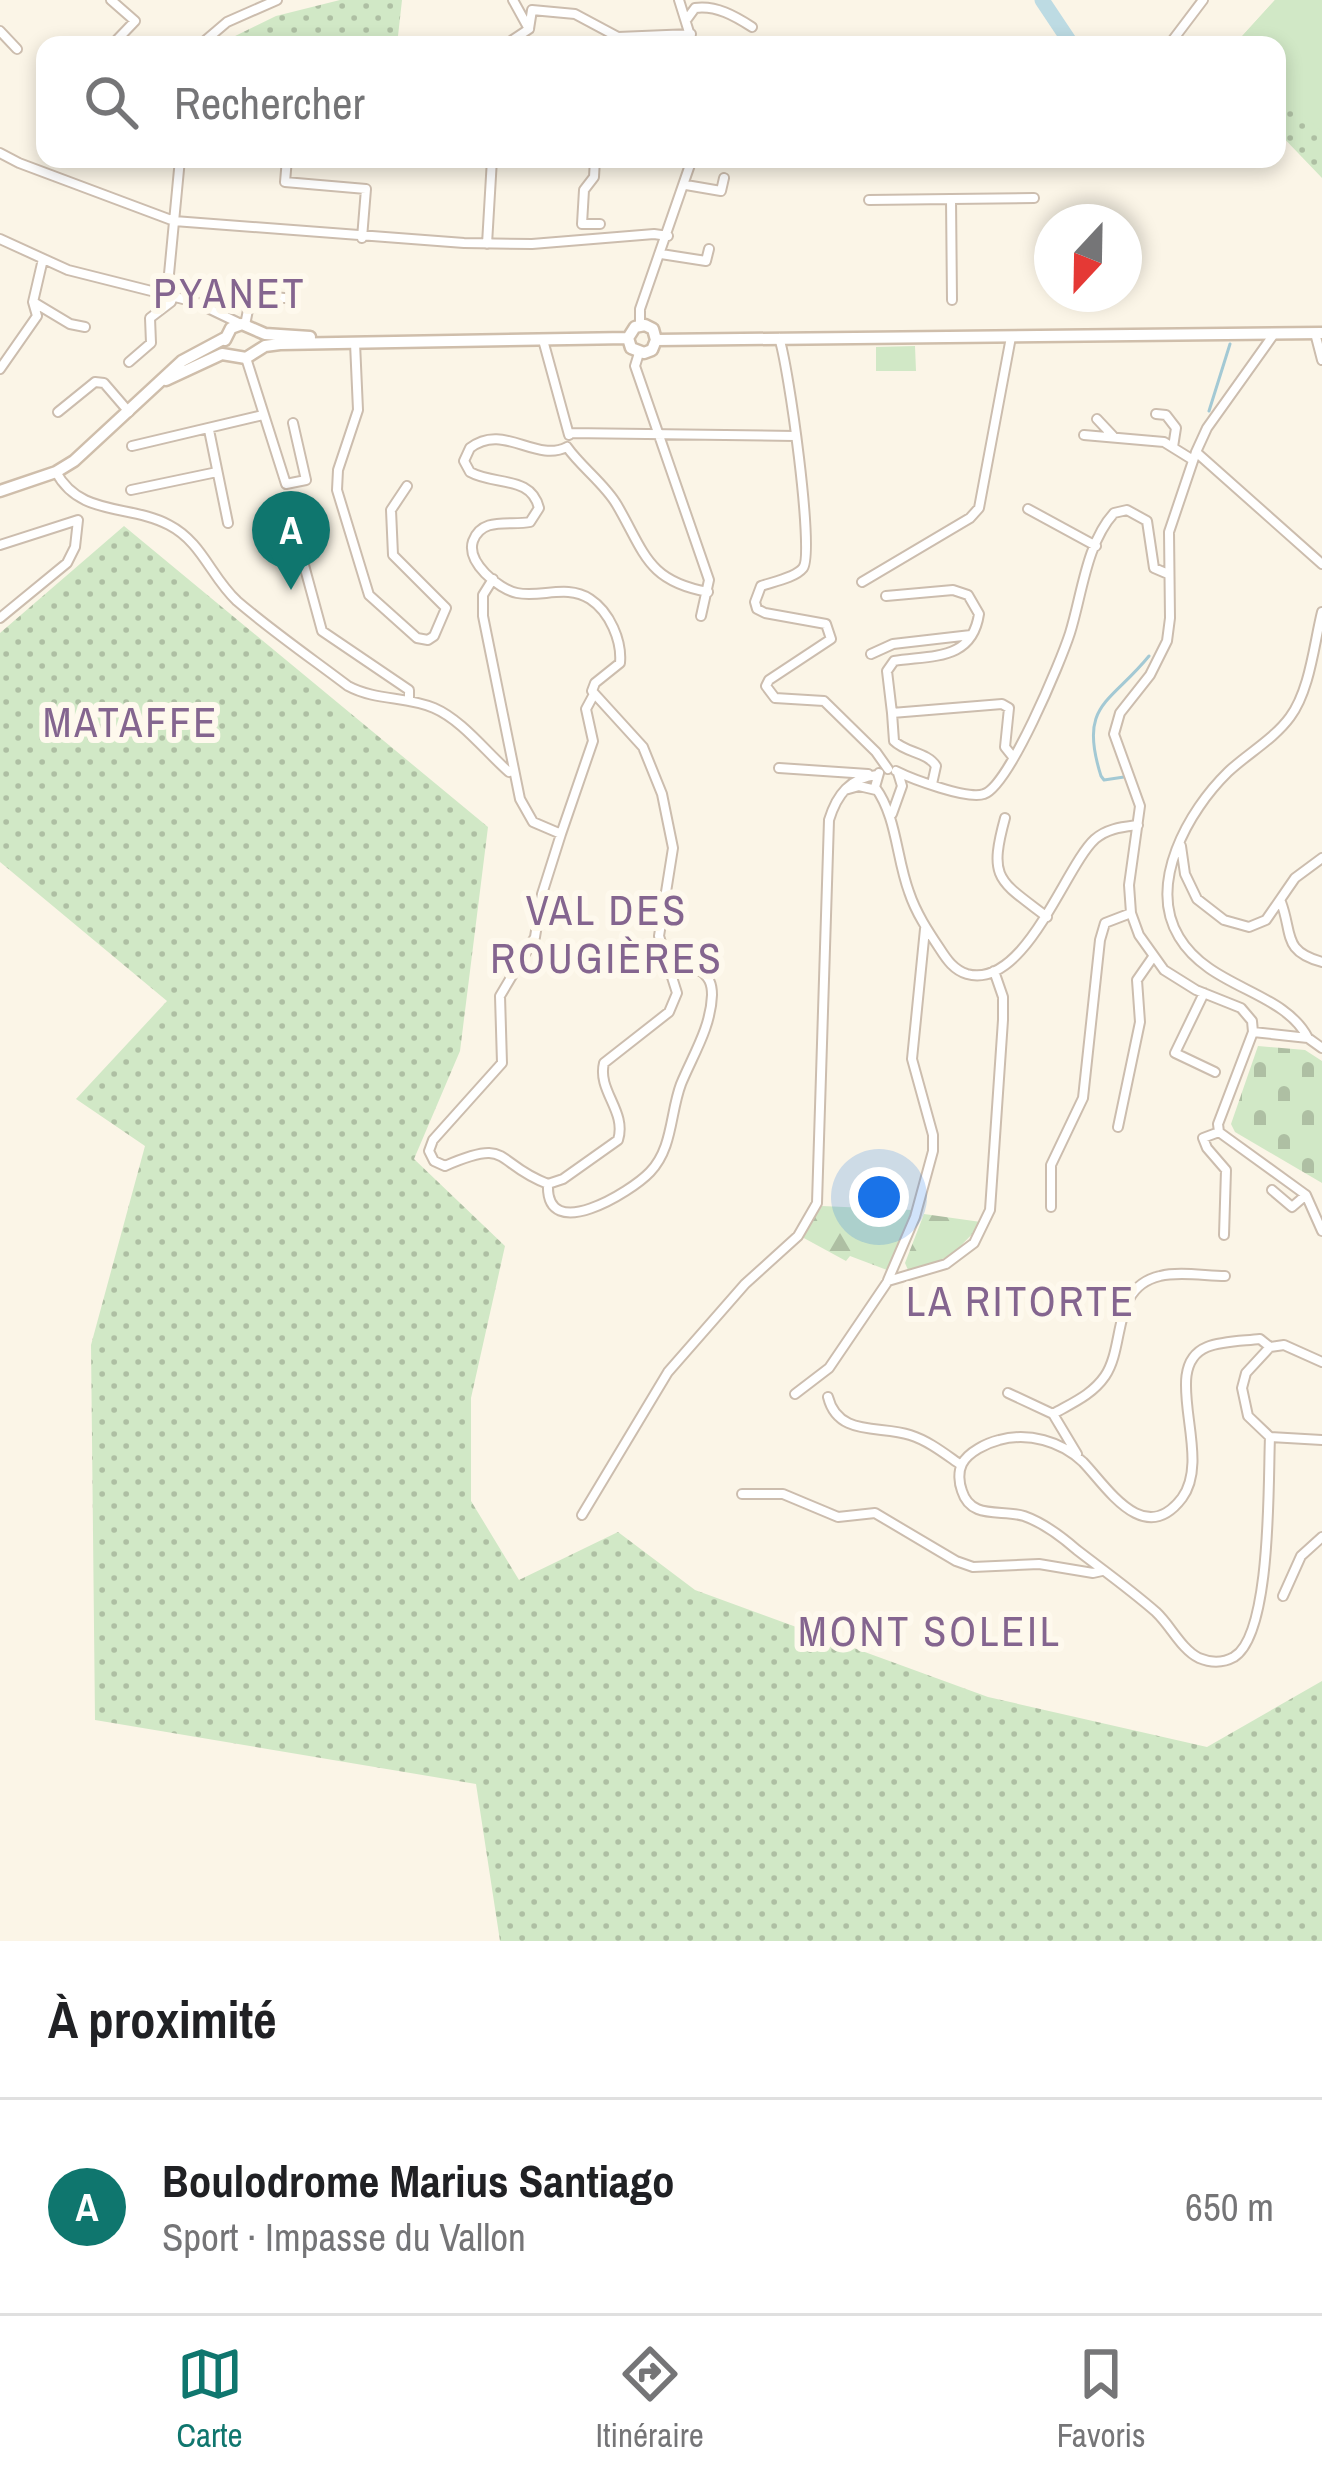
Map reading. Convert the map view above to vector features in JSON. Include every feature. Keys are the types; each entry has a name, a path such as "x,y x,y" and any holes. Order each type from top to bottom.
{"main road":[{"path":"166,380 222,354 246,358 257,349 355,342 628,338 640,325 653,329 656,340 652,350 639,353 628,338"},
{"path":"248,327 257,349"},
{"path":"0,491 56,472 130,413 182,361 226,335 248,327 355,342"},
{"path":"656,340 1318,333"},
{"path":"226,335 231,354"}],"street":[{"path":"111,0 134,21 120,36"},
{"path":"211,36 227,22 278,0"},
{"path":"514,0 529,29"},
{"path":"642,36 691,34 679,0"},
{"path":"1175,36 1202,0"},
{"path":"686,19 694,8 704,6 732,14 752,27"},
{"path":"528,36 532,10 575,14 616,36"},
{"path":"518,36 529,29"},
{"path":"0,31 17,49"},
{"path":"0,152 174,221 487,244 668,236"},
{"path":"129,362 151,343 150,318 172,302 178,168"},
{"path":"286,168 285,182 366,188 362,238"},
{"path":"487,244 492,168"},
{"path":"594,168 584,190 582,224 600,224"},
{"path":"640,325 640,309 690,168"},
{"path":"686,185 721,191 724,178"},
{"path":"869,200 1034,198"},
{"path":"951,199 952,301"},
{"path":"0,239 68,270 170,296 248,327 250,300 255,295 284,298"},
{"path":"661,254 706,261 709,249"},
{"path":"0,369 37,316 33,302 43,259"},
{"path":"33,302 70,324 85,327"},
{"path":"211,309 226,335"},
{"path":"1318,333 1322,361"},
{"path":"1274,334 1208,428 1194,456 1169,532 1167,641 1150,675 1120,713 1114,734 1139,797 1130,866 1131,913 1154,957 1174,978 1241,1008 1252,1022 1253,1032 1218,1124 1220,1132 1306,1196 1322,1231"},
{"path":"862,582 970,518 979,508 1011,337"},
{"path":"778,338 795,436 806,562 801,571 761,586 755,602 766,613 826,624 831,639 766,686 775,698 824,701 877,752 885,772 879,793 891,816 910,895 943,953 961,973 978,976 994,971 1047,917 1090,844 1115,828 1138,825"},
{"path":"543,339 569,433 566,447"},
{"path":"355,342 358,410 338,470 337,490 370,596 417,638 428,640 446,608 392,555 392,510 407,486"},
{"path":"639,353 635,367 709,580 701,616"},
{"path":"246,358 286,484 306,480 293,423"},
{"path":"58,412 95,382 104,383 130,413"},
{"path":"1156,414 1166,415 1176,428 1173,447"},
{"path":"132,446 263,416"},
{"path":"1097,419 1114,437"},
{"path":"209,430 228,523"},
{"path":"569,433 795,436"},
{"path":"1084,435 1164,442 1194,456 1322,564"},
{"path":"566,447 553,452 488,437 467,452 464,463 473,475 524,485 539,505 538,515 530,522 492,524 476,536 474,559 493,579 517,593 578,593 598,606 616,633 621,655 616,670 593,685 586,709 593,741 542,894 535,938 500,996 502,1063 429,1148 434,1161 445,1166 479,1152 501,1154 548,1184 560,1180 620,1137 619,1115 602,1078 602,1067 610,1055 672,1010 677,993 659,936 673,853 662,794 643,747 593,696"},
{"path":"566,447 615,501 634,539 664,578 677,586 708,592"},
{"path":"56,472 66,489 85,502 168,524 198,548 236,599 348,686 377,698 409,701 444,712 512,774"},
{"path":"131,490 218,472"},
{"path":"0,618 68,562 85,502"},
{"path":"1028,509 1096,545"},
{"path":"779,768 885,772 976,796 986,794 1013,757 1070,634 1096,545 1114,513 1135,512 1150,526 1154,568 1168,574"},
{"path":"0,544 78,520"},
{"path":"301,554 322,631 410,689 409,701"},
{"path":"493,579 483,595 482,616 512,774 526,815 561,834"},
{"path":"886,596 953,590 968,595 979,614 973,635 961,650 894,662 887,671 894,741 932,760 936,766 932,784"},
{"path":"1322,612 1293,713 1213,789 1180,845 1166,890 1177,934 1204,967 1290,1015 1322,1048"},
{"path":"872,654 893,644 973,635"},
{"path":"892,713 1002,704 1010,708 1005,747 1013,757"},
{"path":"582,1515 668,1372 745,1284 798,1236 818,1203 829,820 844,791 857,780 885,772 902,778 891,816"},
{"path":"844,791 859,786 890,797 917,782"},
{"path":"1005,818 995,856 998,873 1047,917"},
{"path":"1180,845 1192,891 1204,907 1224,920 1249,927 1259,925 1295,878 1322,858"},
{"path":"1280,901 1291,945 1307,958 1322,962"},
{"path":"1051,1208 1051,1165 1083,1097 1100,940 1105,922 1131,913"},
{"path":"795,1394 829,1368 888,1281 915,1217 933,1150 912,1059 925,927"},
{"path":"922,958 930,952 943,953"},
{"path":"1118,1127 1140,1022 1137,980 1154,957"},
{"path":"548,1184 547,1197 554,1206 570,1212 589,1210 650,1172 661,1155 707,1022 712,992 710,980 700,971 670,971"},
{"path":"888,1281 946,1264 974,1243 985,1227 1003,1020 1003,997 994,971"},
{"path":"1204,993 1175,1053 1215,1072"},
{"path":"1253,1032 1308,1038"},
{"path":"1220,1132 1203,1138 1226,1170 1223,1235"},
{"path":"1272,1190 1292,1207 1306,1196"},
{"path":"1053,1414 1094,1391 1109,1371 1127,1300 1139,1287 1160,1276 1226,1276"},
{"path":"1008,1393 1053,1414 1110,1497 1127,1510 1161,1514 1177,1505 1194,1477 1184,1378 1194,1354 1209,1346 1260,1339 1322,1362"},
{"path":"1270,1346 1246,1372 1242,1388 1248,1416 1270,1437 1322,1440"},
{"path":"828,1397 831,1410 841,1420 856,1427 907,1433 962,1465"},
{"path":"1081,1460 1035,1437 1017,1436 971,1453 962,1465 959,1484 975,1508 991,1514 1018,1514 1036,1522 1156,1612 1189,1652 1214,1663 1232,1658 1244,1647 1256,1622 1270,1437"},
{"path":"742,1494 783,1494 838,1516 875,1513 973,1567 1039,1564 1093,1574 1103,1570"},
{"path":"1283,1596 1306,1549 1322,1537"}],"green space":[{"path":"340,0 402,0 398,36 235,36 276,16"},
{"path":"1275,0 1322,0 1322,178 1286,140 1286,36 1242,36"},
{"path":"1275,0 1322,0 1322,132 1286,99 1286,36 1242,36"},
{"path":"915,346 916,371 876,371 876,347"},
{"path":"124,526 488,827 460,1051 414,1159 505,1246 471,1398 471,1501 519,1580 618,1532 695,1590 988,1697 1207,1747 1322,1681 1322,1941 500,1941 476,1784 95,1720 91,1345 145,1146 76,1099 167,1001 0,862 0,633"},
{"path":"1258,1046 1305,1050 1322,1061 1322,1183 1235,1132 1231,1124"},
{"path":"822,1206 912,1210 887,1270 850,1256 846,1261 802,1237"},
{"path":"924,1214 981,1222 950,1255 908,1270 905,1263"}],"waterway":[{"path":"1042,0 1066,36"},
{"path":"1209,411 1230,344"},
{"path":"1124,777 1104,780 1101,776 1093,734 1096,719 1149,656"}],"place":[{"name":"Boulodrome Marius Santiago","path":"291,590"}],"district":[{"name":"PYANET","path":"230,293"},
{"name":"MATAFFE","path":"131,722"},
{"name":"VAL DES ROUGIÈRES","path":"607,934"},
{"name":"LA RITORTE","path":"1021,1301"},
{"name":"MONT SOLEIL","path":"930,1631"}]}
